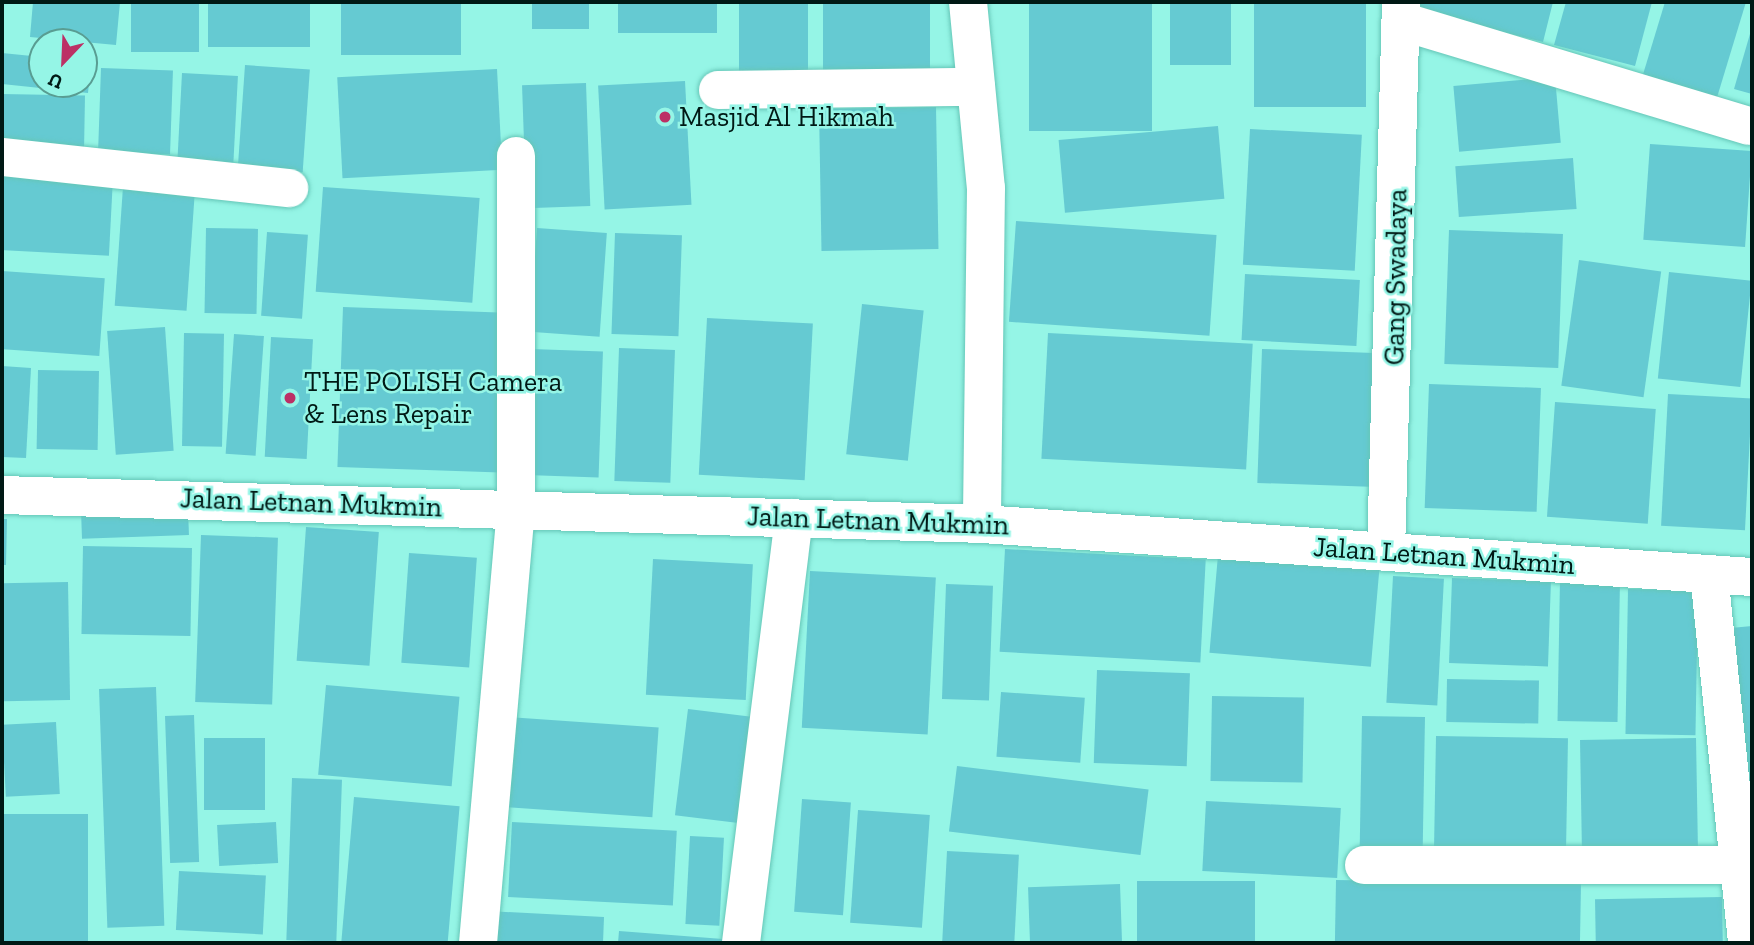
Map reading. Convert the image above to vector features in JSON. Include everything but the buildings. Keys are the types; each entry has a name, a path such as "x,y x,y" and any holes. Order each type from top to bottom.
{"street":[{"path":"968,2 986,188 982,524"},
{"path":"1401,11 1749,126"},
{"name":"Gang Swadaya","path":"1387,552 1401,11"},
{"path":"718,90 976,87"},
{"path":"478,943 516,509 516,156"},
{"path":"2,157 289,188"},
{"name":"Jalan Letnan Mukmin","path":"2,495 982,524 1752,578"},
{"path":"741,943 794,518"},
{"path":"1709,574 1735,865 1747,943"},
{"path":"1364,864 1735,865"}],"place":[{"name":"Masjid Al Hikmah","path":"665,117"},
{"name":"THE POLISH Camera & Lens Repair","path":"290,398"}]}
